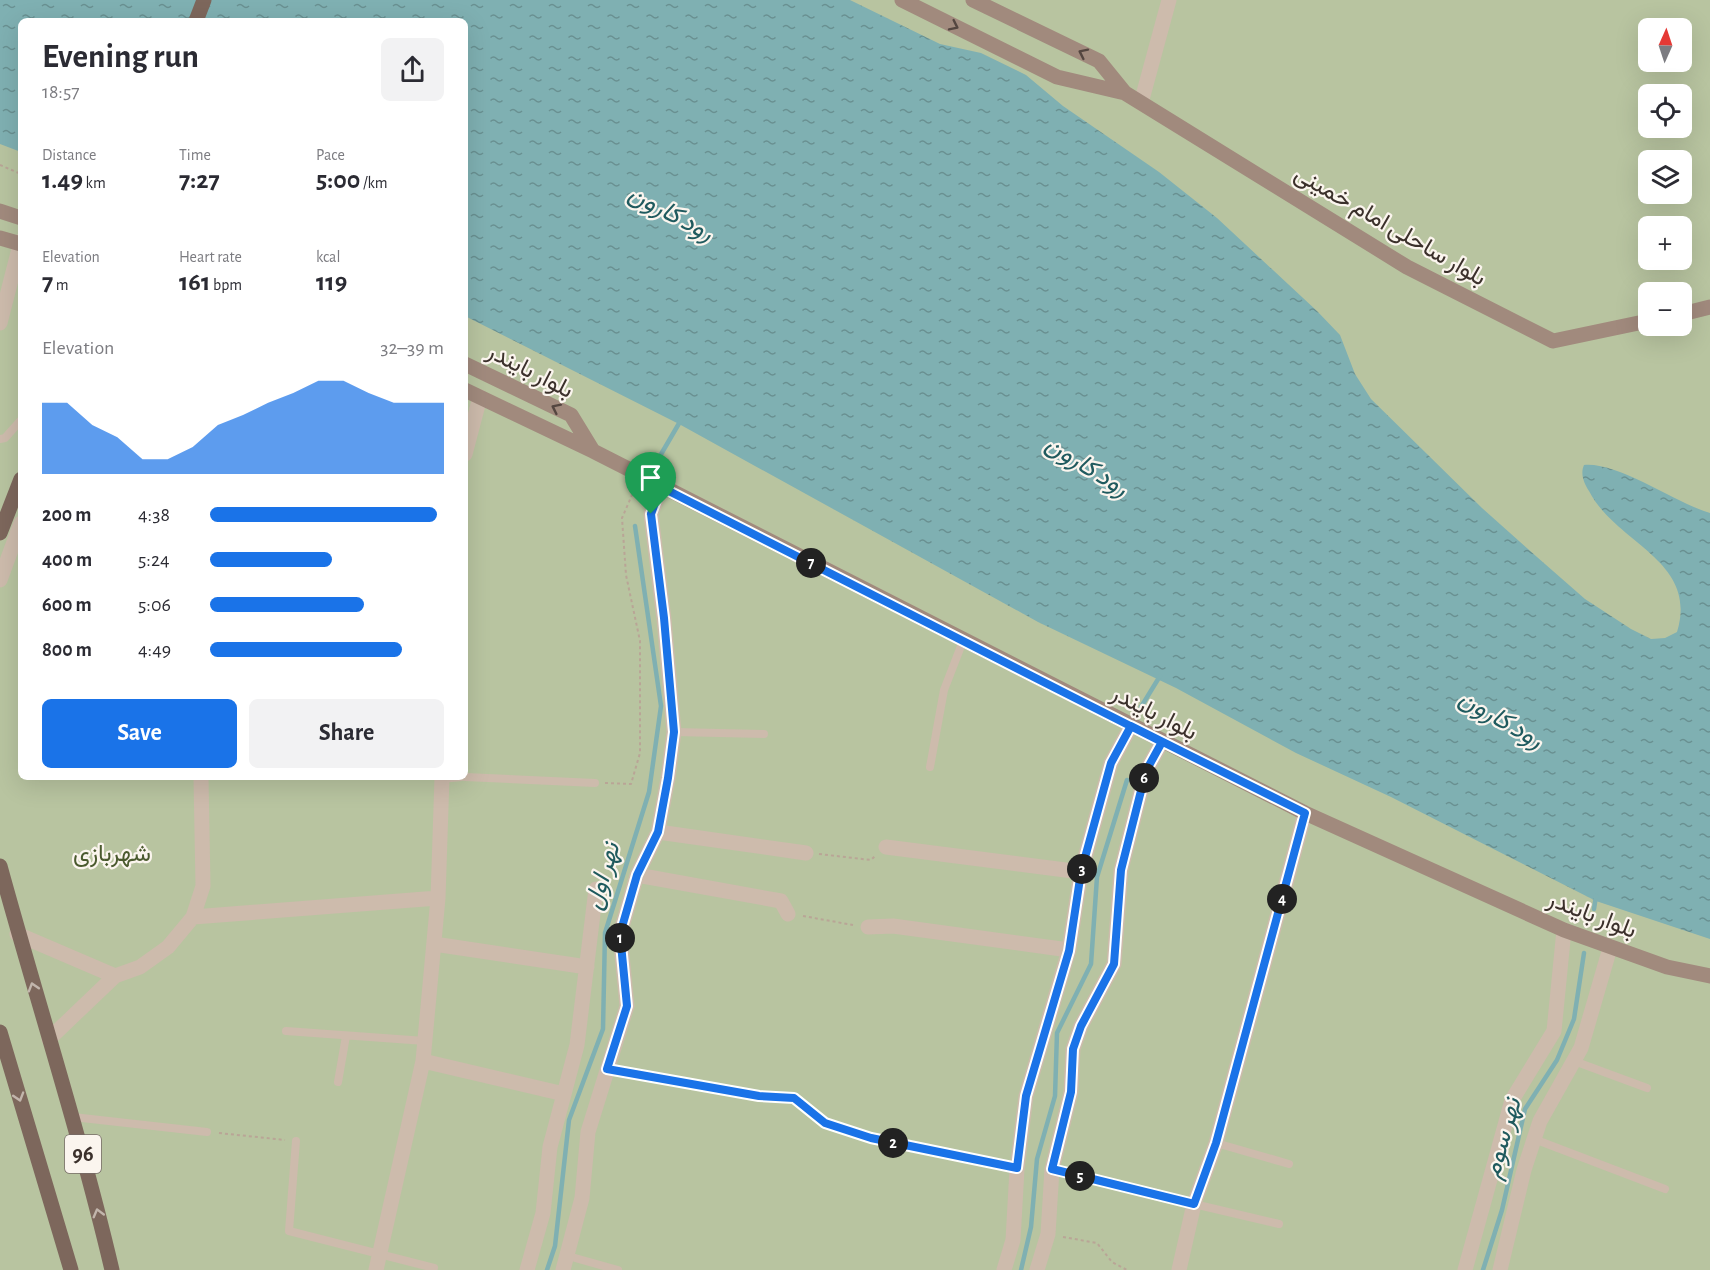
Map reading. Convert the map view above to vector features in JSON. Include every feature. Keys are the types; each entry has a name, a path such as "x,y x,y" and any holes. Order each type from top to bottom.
{"main road":[{"path":"197,18 204,0"},
{"path":"0,533 18,487"},
{"name":"96","path":"0,866 17,934 73,1117 112,1270"},
{"name":"96","path":"1,1037 71,1270"}],"street":[{"name":"بلوار ساحلی امام خمینی","path":"902,0 1057,77 1125,93 1407,267 1553,341 1638,323"},
{"name":"بلوار ساحلی امام خمینی","path":"973,0 1099,61 1125,93"},
{"path":"1141,103 1169,0"},
{"path":"0,211 18,217"},
{"path":"0,238 18,242"},
{"path":"0,323 18,253"},
{"path":"9,282 18,274"},
{"path":"1692,312 1710,308"},
{"name":"بلوار بایندر","path":"468,365 571,416 593,451"},
{"name":"بلوار بایندر","path":"468,391 593,451 640,477 1305,813 1564,930 1667,967 1710,975"},
{"path":"468,443 480,397"},
{"path":"565,1263 582,1198 588,1132 627,1006 620,934 637,875 658,832 674,732 664,618 651,514 661,487"},
{"path":"0,580 18,531"},
{"path":"1004,1270 1013,1240 1017,1168 1026,1096 1069,951 1081,872 1111,763 1131,726"},
{"path":"1037,1270 1048,1234 1052,1169 1071,1092 1073,1049 1081,1026 1114,964 1121,870 1146,771 1162,742"},
{"path":"49,1039 115,976 140,967 168,947 193,917 202,886 201,780"},
{"path":"376,1270 423,1061 438,898 442,780"},
{"path":"1179,1270 1194,1204 1216,1143 1305,813"},
{"path":"658,832 806,852"},
{"path":"886,847 1081,872"},
{"path":"637,875 781,901 788,914"},
{"path":"527,1270 543,1214 550,1147 577,1045 596,889"},
{"path":"193,917 438,898"},
{"path":"868,927 893,926 1069,951"},
{"path":"1465,1270 1512,1100 1554,1031 1564,930"},
{"path":"17,934 115,976"},
{"path":"434,944 587,967"},
{"path":"1500,1270 1524,1170 1540,1121 1581,1048 1610,948"},
{"path":"423,1061 564,1094"}],"lane":[{"path":"0,439 5,438 18,423"},
{"path":"930,766 944,690 963,641"},
{"path":"674,732 764,734"},
{"path":"468,777 595,783"},
{"path":"286,1031 425,1041"},
{"path":"338,1082 346,1036"},
{"path":"1574,1061 1647,1088"},
{"path":"73,1117 207,1132"},
{"path":"1534,1139 1665,1189"},
{"path":"296,1141 289,1231 434,1268"},
{"path":"1216,1143 1289,1164"},
{"path":"1052,1169 1112,1184"},
{"path":"1194,1204 1279,1224"},
{"path":"565,1263 618,1270"}],"path":[{"path":"0,165 18,173"},
{"path":"595,783 631,784 640,753 640,641 626,575 622,518 640,477"},
{"path":"806,852 871,860 886,847"},
{"path":"788,914 868,927"},
{"path":"607,1069 759,1096 794,1098 825,1123 871,1138 1017,1168"},
{"path":"207,1132 296,1141"},
{"path":"1112,1184 1194,1204"},
{"path":"1048,1234 1097,1243 1113,1262 1127,1270"}],"green space":[{"name":"شهربازی","path":"0,0 1710,0 1710,1270 0,1270"}],"water":[{"name":"رود کارون","path":"0,0 850,0 940,44 981,53 1026,75 1063,106 1159,172 1217,218 1340,335 1355,374 1371,399 1482,508 1537,557 1585,599 1631,629 1651,639 1665,638 1677,632 1681,607 1676,587 1666,570 1651,554 1601,509 1584,482 1582,472 1584,465 1598,466 1629,476 1710,513 1710,939 1596,901 1391,797 1296,753 1176,688 1038,622 679,424 468,318 468,18 18,18 18,151 0,144"}],"waterway":[{"path":"660,456 681,420"},
{"name":"نهر اول","path":"547,1270 555,1246 569,1120 603,1029 605,933 649,792 661,706 635,526"},
{"path":"1141,707 1160,676"},
{"path":"1021,1270 1031,1227 1037,1159 1055,1096 1057,1033 1091,964 1097,877 1127,780"},
{"path":"1594,909 1596,896"},
{"name":"نهر سوم","path":"1483,1270 1502,1210 1525,1109 1557,1060 1574,1019 1584,953"}],"route":[{"path":"651,514 661,487 1075,698 1131,726 1162,742 1146,771 1121,870 1114,964 1081,1026 1073,1049 1071,1092 1052,1169 1194,1204 1216,1143 1305,813 1131,726 1111,763 1081,872 1069,951 1048,1014 1026,1096 1017,1168 871,1138 825,1123 794,1098 759,1096 607,1069 627,1006 620,934 637,875 658,832 674,732 664,618 651,514"}]}
